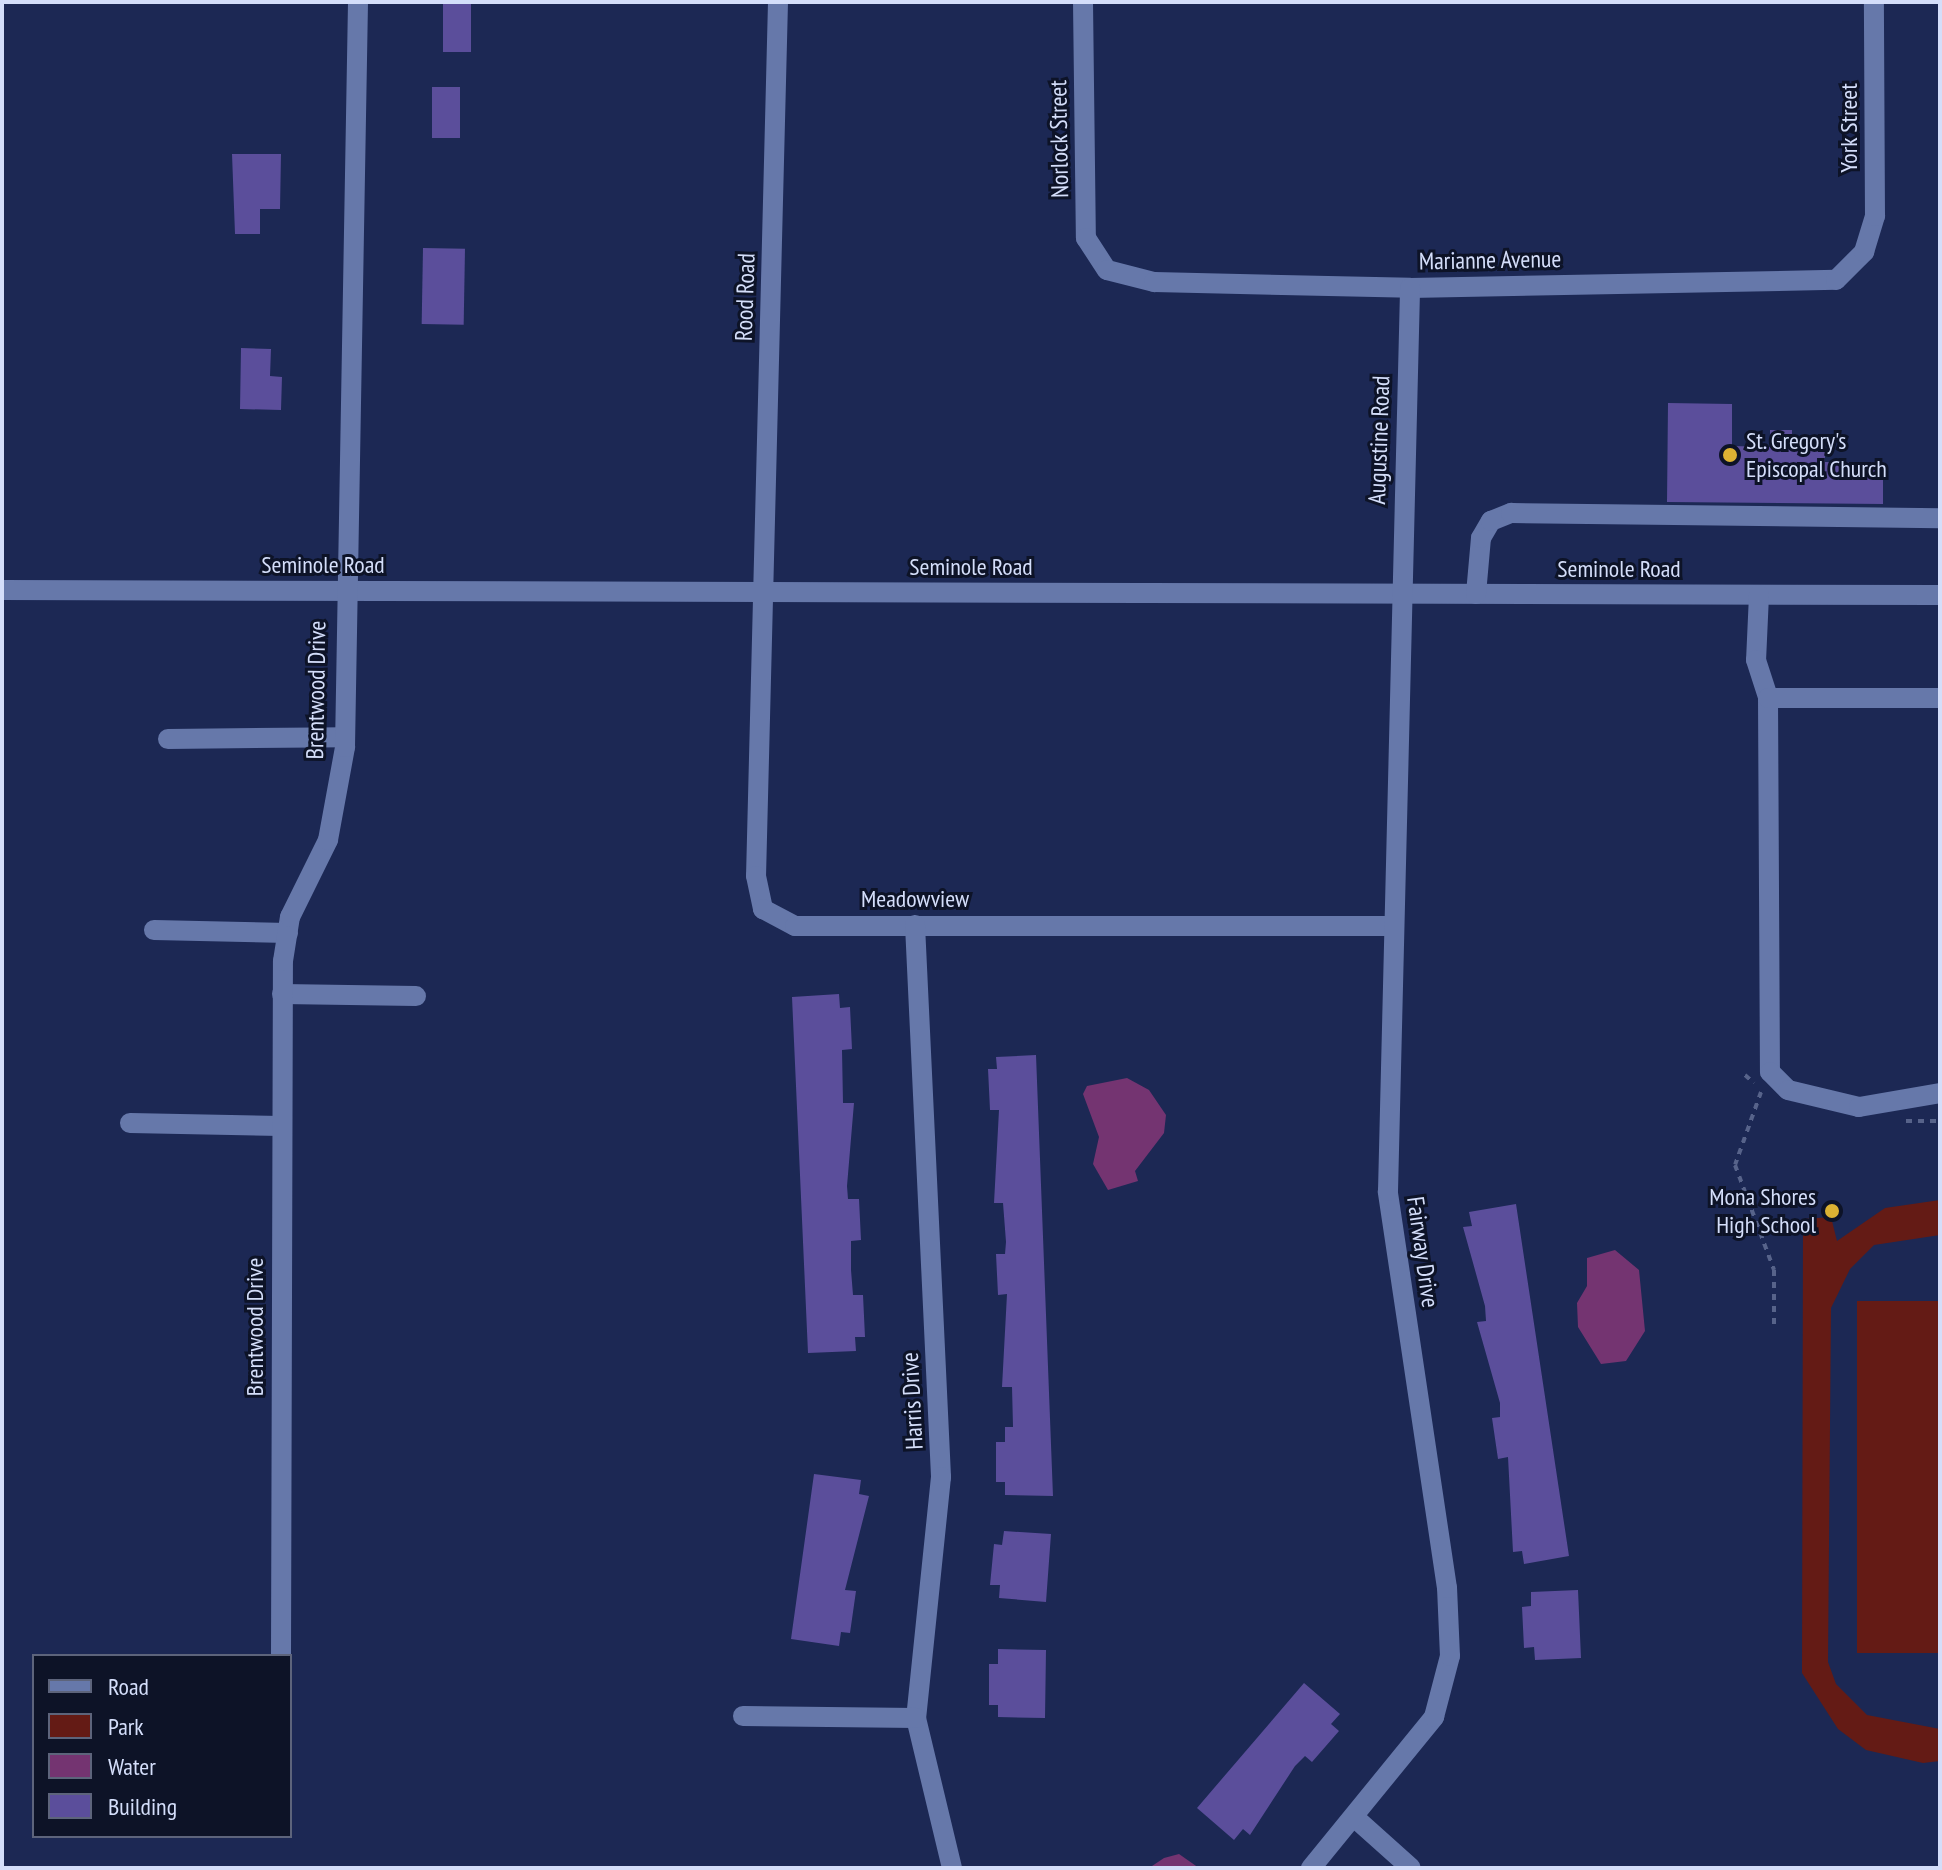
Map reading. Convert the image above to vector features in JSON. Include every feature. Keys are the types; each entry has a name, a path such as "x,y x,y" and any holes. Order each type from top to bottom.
{"street":[{"name":"Brentwood Drive","path":"281,1654 282,994 288,933 328,840 345,737 343,591 358,2"},
{"name":"Rood Road","path":"763,593 778,2"},
{"name":"Norlock Street","path":"1083,2 1086,238 1107,270"},
{"name":"York Street","path":"1864,252 1875,216 1874,2"},
{"name":"Marianne Avenue","path":"1107,270 1154,282 1410,288 1836,280 1864,252"},
{"name":"Augustine Road","path":"1400,594 1410,288"},
{"path":"1476,594 1481,538 1491,521 1511,513 1940,518"},
{"name":"Seminole Road","path":"2,590 1940,595"},
{"name":"Meadowview","path":"763,593 756,876 763,909 795,926 1391,926"},
{"name":"Fairway Drive","path":"1311,1868 1434,1717 1450,1656 1447,1588 1388,1191 1400,594"},
{"path":"1759,595 1756,660 1768,698 1770,1072 1788,1090 1859,1107 1940,1093"},
{"path":"1768,698 1940,698"},
{"path":"168,739 345,737"},
{"name":"Harris Drive","path":"915,925 941,1461 916,1718 952,1868"},
{"path":"154,930 288,933"},
{"path":"282,994 416,996"},
{"path":"130,1123 281,1126"},
{"path":"743,1716 916,1718"},
{"path":"1354,1817 1411,1868"}],"path":[{"path":"1762,1090 1735,1165 1774,1270 1774,1328"}],"green space":[{"path":"1940,1200 1940,1235 1874,1245 1850,1269 1831,1308 1828,1662 1836,1684 1867,1715 1940,1729 1940,1761 1923,1763 1866,1750 1838,1729 1802,1673 1803,1219 1831,1217 1837,1241 1885,1208"},
{"path":"1857,1301 1940,1301 1940,1653 1857,1653"}],"water":[{"path":"1127,1078 1149,1090 1166,1115 1164,1133 1135,1171 1138,1181 1108,1190 1093,1164 1099,1137 1083,1094 1087,1086"},
{"path":"1615,1250 1639,1270 1645,1331 1626,1361 1601,1364 1578,1327 1577,1303 1587,1286 1587,1258"},
{"path":"1179,1854 1199,1868 1149,1868 1164,1858"}],"building":[{"path":"443,2 471,2 471,52 443,52"},
{"path":"432,87 460,87 460,138 432,138"},
{"path":"232,154 281,154 280,209 260,209 260,234 235,234"},
{"path":"423,248 465,249 464,325 422,324"},
{"path":"241,348 271,349 270,376 282,377 281,410 240,409"},
{"name":"St. Gregory's Episcopal Church","path":"1668,403 1732,404 1732,446 1770,447 1770,430 1792,430 1792,442 1825,443 1825,462 1883,463 1883,504 1667,502"},
{"path":"839,994 840,1008 850,1007 852,1049 842,1050 843,1103 854,1103 847,1186 848,1199 859,1199 861,1240 851,1241 851,1270 853,1295 863,1295 865,1337 855,1337 856,1351 808,1353 792,997"},
{"path":"1036,1055 1053,1496 1005,1495 1005,1482 996,1482 996,1442 1005,1442 1005,1427 1013,1427 1012,1387 1002,1387 1007,1294 998,1295 996,1254 1005,1254 1006,1242 1003,1203 994,1203 999,1110 990,1110 988,1069 997,1069 996,1057"},
{"path":"1516,1204 1569,1556 1524,1564 1522,1551 1513,1552 1508,1457 1498,1459 1492,1418 1500,1417 1500,1403 1477,1322 1486,1321 1485,1306 1463,1227 1472,1226 1469,1212"},
{"path":"814,1474 861,1480 859,1494 869,1496 845,1590 856,1591 850,1633 841,1632 839,1646 791,1639"},
{"path":"1004,1531 1051,1534 1046,1602 999,1598 1000,1585 990,1585 994,1544 1002,1545"},
{"path":"1578,1590 1581,1658 1535,1660 1534,1647 1524,1648 1522,1607 1531,1606 1531,1592"},
{"path":"998,1649 1046,1650 1045,1718 998,1717 998,1705 989,1705 989,1664 998,1664"},
{"path":"1304,1683 1340,1714 1331,1724 1339,1731 1312,1762 1305,1756 1295,1766 1250,1835 1243,1829 1234,1840 1197,1808"}],"place":[{"name":"St. Gregory's Episcopal Church","path":"1730,455"},
{"name":"Mona Shores High School","path":"1832,1211"}]}
